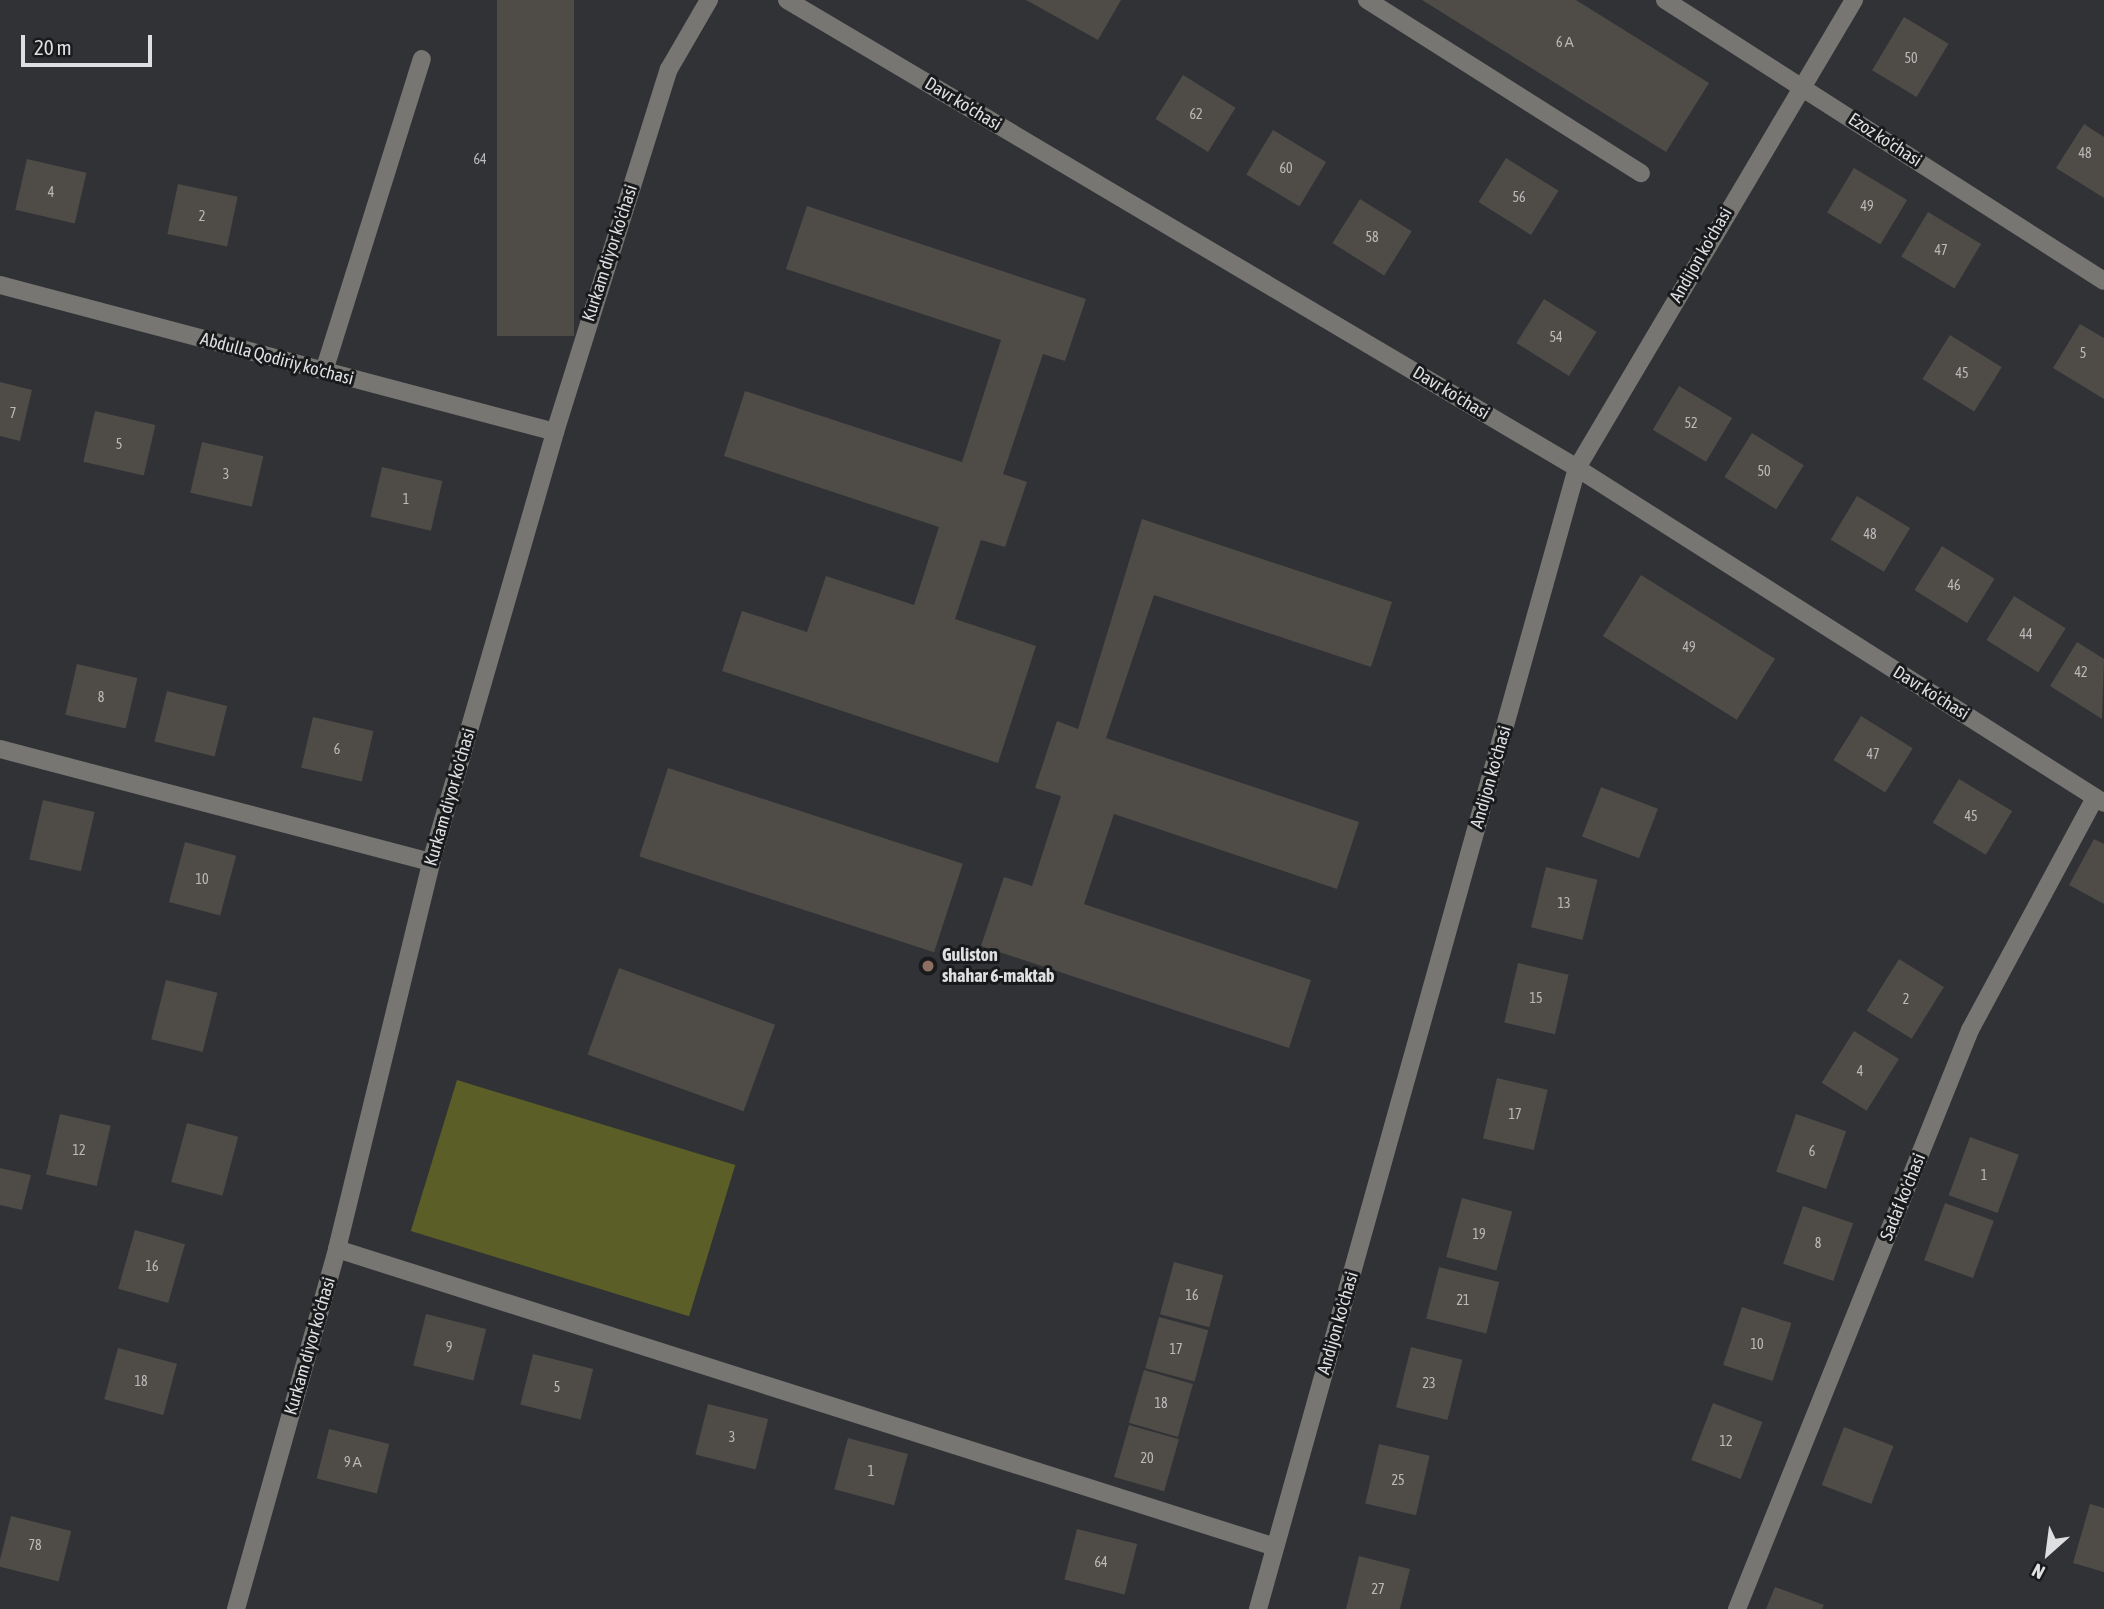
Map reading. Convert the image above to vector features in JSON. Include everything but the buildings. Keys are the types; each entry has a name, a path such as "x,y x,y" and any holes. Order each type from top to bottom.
{"street":[{"name":"Kurkam diyor ko'chasi","path":"236,1609 337,1249 431,862 555,432 669,69 709,0"},
{"name":"Davr ko'chasi","path":"787,0 1577,468 2100,800"},
{"path":"1367,0 1641,173"},
{"name":"Ezoz ko'chasi","path":"1665,0 2104,281"},
{"name":"Andijon ko'chasi","path":"1258,1609 1577,468 1800,86 1854,0"},
{"path":"324,372 422,59"},
{"name":"Abdulla Qodiriy ko'chasi","path":"0,285 555,432"},
{"path":"0,749 431,862"},
{"name":"Sadaf ko'chasi","path":"1737,1609 1970,1030 2100,800"},
{"path":"337,1249 1275,1547"}],"green space":[{"path":"457,1080 735,1165 689,1316 411,1231"}],"place":[{"name":"Guliston shahar 6-maktab","path":"928,966"}]}
